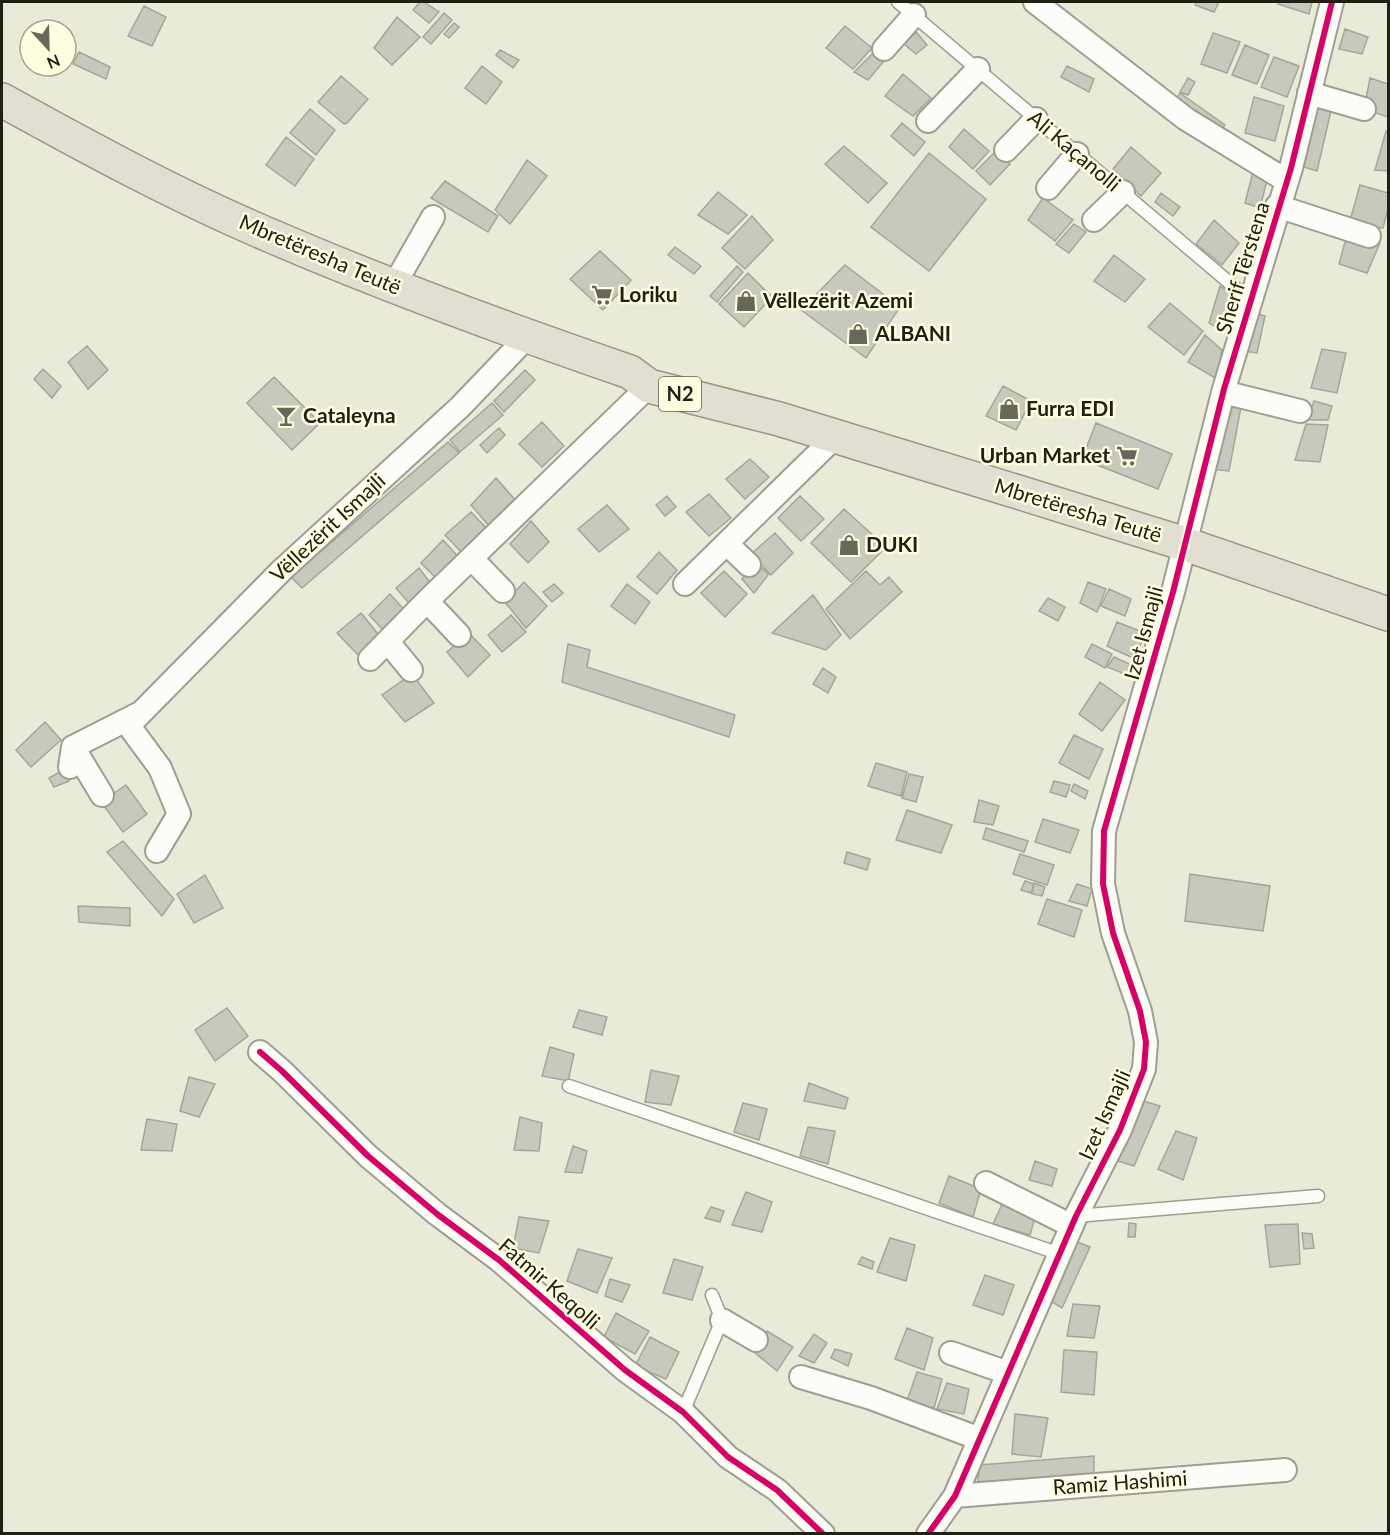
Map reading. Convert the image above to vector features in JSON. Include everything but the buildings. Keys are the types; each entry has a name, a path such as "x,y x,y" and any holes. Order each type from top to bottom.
{"main road":[{"name":"Mbretëresha Teutë","path":"2,100 160,183 267,235 393,287 630,372 649,386 779,419 1185,544 1389,614"}],"street":[{"name":"Sherif Tërstena","path":"1035,2 1186,119 1287,181"},
{"name":"Sherif Tërstena","path":"1185,544 1223,393 1287,181 1332,2"},
{"path":"884,49 906,8"},
{"path":"928,121 978,69"},
{"path":"1310,93 1364,109"},
{"path":"1006,150 1036,119"},
{"path":"1048,188 1077,154"},
{"path":"1094,220 1123,192"},
{"path":"1278,206 1369,236"},
{"path":"393,287 434,217"},
{"name":"Vëllezërit Ismajli","path":"102,795 71,757 136,718 282,570 460,407 528,336"},
{"path":"370,660 426,601 649,386"},
{"path":"1223,393 1300,411"},
{"path":"685,584 835,437"},
{"path":"726,543 749,565"},
{"name":"Izet Ismajli","path":"928,1533 955,1496 1074,1221 1120,1131 1144,1070 1146,1042 1140,1011 1113,933 1103,884 1104,831 1185,544"},
{"path":"472,559 503,591"},
{"path":"426,601 459,634"},
{"path":"387,642 411,670"},
{"path":"136,718 132,730 160,768 179,814 157,850"},
{"name":"Fatmir Keqolli","path":"260,1052 376,1164 498,1260 625,1370 683,1412 728,1457 777,1490 823,1533"},
{"path":"986,1183 1074,1221"},
{"path":"722,1320 756,1340"},
{"path":"951,1353 1008,1372"},
{"path":"801,1377 871,1398 980,1439"},
{"name":"Ramiz Hashimi","path":"955,1496 1285,1470"}],"lane":[{"name":"Ali Kaçanolli","path":"906,8 1251,301"},
{"path":"569,1086 1060,1254"},
{"path":"1074,1221 1318,1196"},
{"path":"683,1412 722,1320 712,1295"}],"cycle path":[{"path":"928,1534 955,1496 1076,1216 1120,1130 1144,1069 1146,1042 1140,1011 1113,933 1103,884 1104,831 1173,592 1224,389 1291,168 1332,2"},
{"path":"260,1052 368,1156 437,1214 499,1260 625,1370 683,1412 728,1457 777,1490 823,1534"}],"place":[{"name":"Loriku","path":"602,295"},
{"name":"Vëllezërit Azemi","path":"746,301"},
{"name":"ALBANI","path":"858,334"},
{"name":"Furra EDI","path":"1009,409"},
{"name":"Cataleyna","path":"286,416"},
{"name":"Urban Market","path":"1127,456"},
{"name":"DUKI","path":"849,545"}]}
